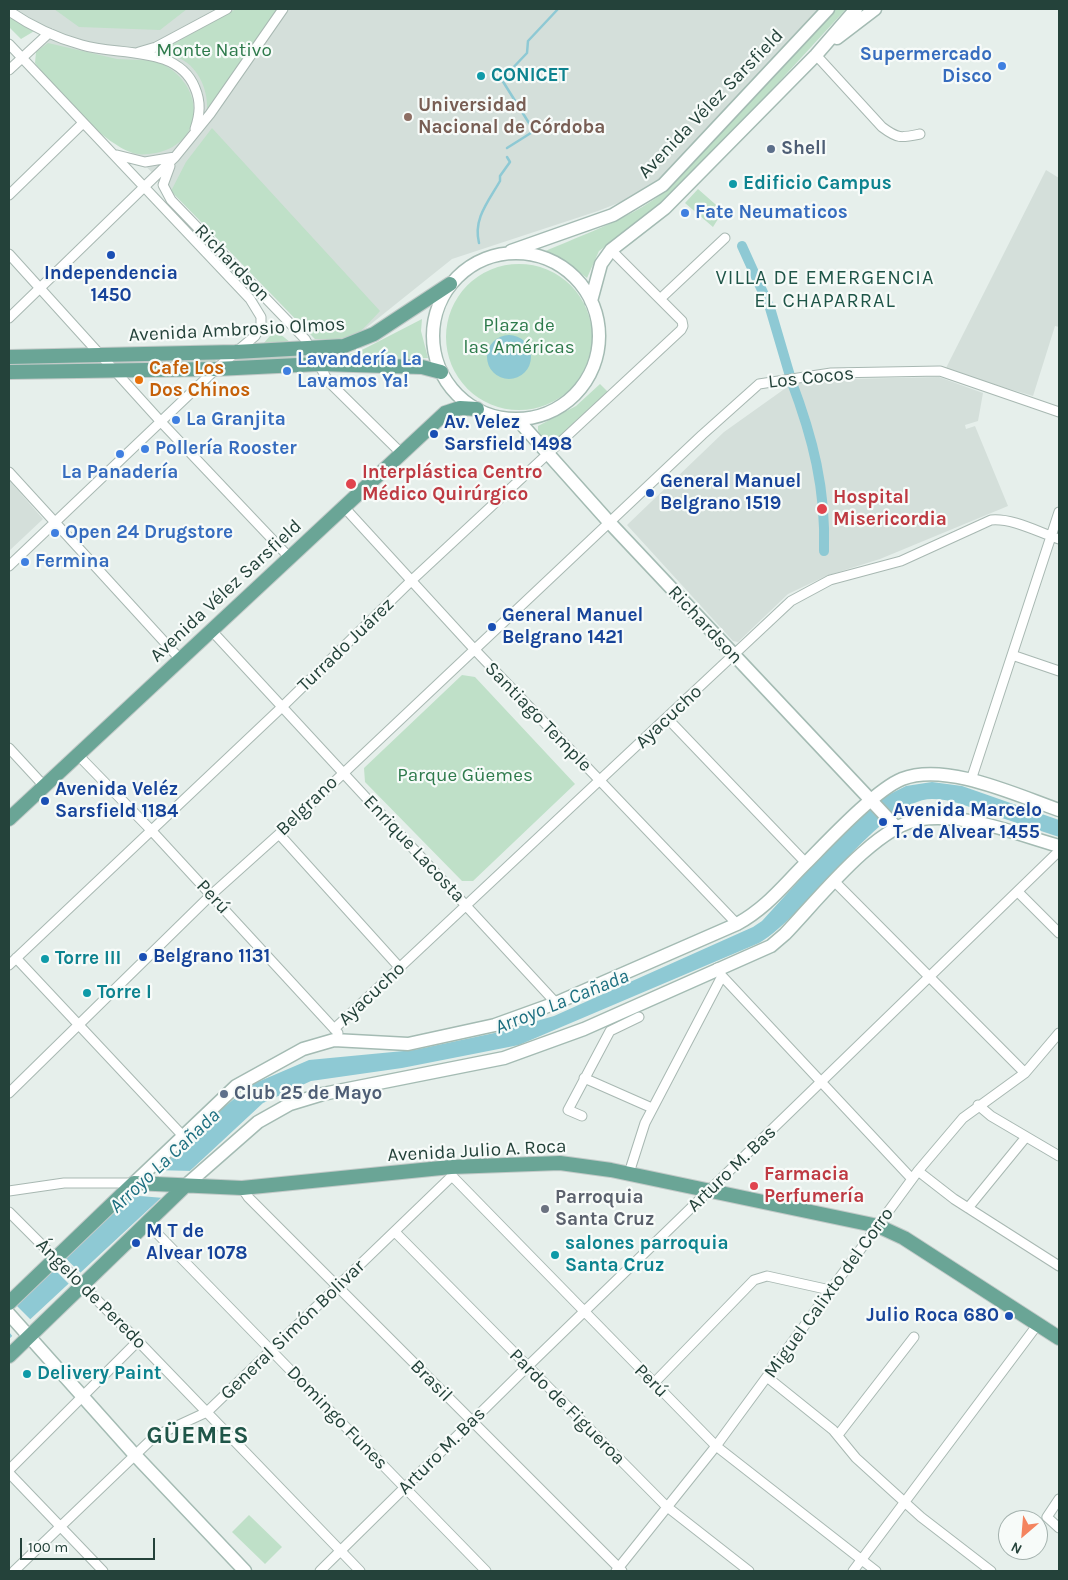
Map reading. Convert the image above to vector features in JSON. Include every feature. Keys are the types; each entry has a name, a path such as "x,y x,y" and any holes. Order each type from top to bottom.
{"main road":[{"name":"Avenida Vélez Sarsfield","path":"500,254 613,216 663,185 828,9"},
{"name":"Avenida Vélez Sarsfield","path":"591,301 602,264 611,250 665,208 816,55 856,9"},
{"path":"816,55 875,9"},
{"path":"522,253 543,258 557,264 579,282 591,301 597,319 599,338 596,357 589,375 578,390 564,403 548,412 517,419 497,416 478,409 451,388 441,372 434,349 435,315 450,284 460,274 481,260 500,254 522,253"},
{"name":"Avenida Ambrosio Olmos","path":"9,357 235,352 344,346 363,340 450,284"},
{"name":"Avenida Ambrosio Olmos","path":"9,372 216,369 319,364 422,367 441,372"},
{"name":"Avenida Vélez Sarsfield","path":"9,819 400,452 444,413 460,408 478,409"},
{"name":"Richardson","path":"517,419 609,522 894,824"},
{"path":"9,1303 228,1092 244,1080 303,1049 320,1042 345,1040 398,1044 420,1042 495,1025 556,1003 737,924 764,908 806,863 896,783 913,776 940,774 971,780 1059,810"},
{"path":"9,1356 26,1332 81,1286 185,1186 258,1122 290,1104 323,1094 504,1058 584,1029 720,972 777,942 867,849 894,824 920,819 950,819 984,825 1059,846"},
{"name":"Avenida Julio A. Roca","path":"134,1184 242,1188 560,1163 628,1173 878,1226 904,1238 1059,1338"},
{"path":"9,1314 134,1454 245,1571"}],"street":[{"path":"134,54 156,47 227,9"},
{"path":"9,318 146,188 175,157 193,136 283,9"},
{"path":"9,11 49,33 82,45 167,60 185,73 193,83 199,105 198,119 193,136"},
{"path":"9,70 49,33"},
{"path":"9,44 83,124 146,188"},
{"path":"816,55 882,127 900,138 920,134"},
{"path":"9,195 83,124"},
{"path":"113,154 145,162 175,157"},
{"name":"Richardson","path":"175,157 164,177 163,185 171,200 312,348 328,381 400,452"},
{"name":"Richardson","path":"146,188 257,309 261,317 258,331 235,352"},
{"path":"611,250 660,300 725,238"},
{"path":"9,254 162,423 289,557"},
{"name":"Turrado Juárez","path":"12,962 412,580 550,454 681,330 683,326 682,321 660,300"},
{"path":"9,566 235,352"},
{"name":"Los Cocos","path":"609,522 750,390 759,384 770,381 832,373 940,371 1059,412"},
{"path":"9,472 180,659"},
{"name":"Santiago Temple","path":"343,506 475,650 737,924"},
{"path":"971,780 1012,656 1055,537 1059,512"},
{"name":"Ayacucho","path":"334,1029 668,719 791,601 830,580 901,561 991,520 1000,520 1055,537"},
{"name":"Belgrano","path":"9,1093 211,895 475,650 609,522"},
{"name":"Enrique Lacosta","path":"211,630 556,1003"},
{"path":"1012,656 1059,671"},
{"path":"668,719 806,863"},
{"path":"9,748 45,786"},
{"name":"Perú","path":"78,755 151,830 345,1040"},
{"path":"278,834 400,968"},
{"name":"Arturo M. Bas","path":"320,1571 527,1367 585,1313 1059,851"},
{"path":"835,882 1025,1073"},
{"path":"1018,892 1059,934"},
{"path":"12,962 79,1026 183,1136"},
{"path":"628,1173 640,1135 652,1108 720,972 912,1179"},
{"path":"582,1116 568,1110 610,1031 639,1017"},
{"name":"Miguel Calixto del Corro","path":"619,1570 666,1506 716,1446 918,1171 963,1118 1025,1073 1059,1032"},
{"path":"584,1078 652,1108"},
{"path":"978,1106 991,1116 1059,1156"},
{"path":"968,1208 1026,1137"},
{"name":"Perú","path":"451,1171 585,1313 716,1446 876,1571"},
{"name":"General Simón Bolivar","path":"14,1571 134,1454 165,1430 190,1422 207,1412 395,1232 451,1171"},
{"path":"918,1171 968,1208 1059,1266"},
{"name":"Avenida Julio A. Roca","path":"9,1191 64,1183 134,1184"},
{"name":"Brasil","path":"242,1188 248,1197 337,1288 619,1570"},
{"name":"Ángelo de Peredo","path":"9,1212 138,1341 360,1571"},
{"name":"Domingo Funes","path":"147,1222 404,1489 486,1571"},
{"name":"Pardo de Figueroa","path":"395,1232 666,1506 749,1571"},
{"path":"654,1383 754,1280 767,1276 830,1290"},
{"path":"853,1571 1038,1324"},
{"path":"838,1435 914,1337"},
{"path":"103,1571 59,1528 9,1472 81,1395 138,1341"},
{"path":"766,1377 838,1435 856,1458 905,1502 991,1571"},
{"path":"1059,1499 1047,1517 1059,1528"}],"shaded area":[{"name":"Universidad Nacional de Córdoba","path":"16,9 819,9 669,174 631,198 598,211 452,259 356,336 315,339 171,191 37,60 36,47 42,25"},
{"path":"1046,170 1059,178 1059,327 1055,326 1033,396 945,370"},
{"name":"Hospital Misericordia","path":"939,377 983,393 978,421 965,425 966,429 975,426 1008,506 880,559 826,576 788,594 738,642 733,641 627,525 724,432 797,380"},
{"path":"9,480 43,519 9,551"}],"green space":[{"path":"54,9 187,9 160,30 79,27"},
{"name":"Monte Nativo","path":"236,9 278,9 207,109 206,93 196,71 177,57 157,53"},
{"path":"834,9 846,9 677,193 599,251 587,278 565,262 541,253 626,216 672,186"},
{"path":"9,15 36,30 21,39 9,27"},
{"path":"48,43 117,59 162,61 162,64 176,73 186,85 192,99 194,113 191,126 184,138 172,147 156,153 144,154 137,154 124,149 111,141 67,102 35,63 36,52"},
{"path":"212,128 380,311 358,333 339,339 315,339 171,191 186,162"},
{"path":"698,189 723,211 713,227 685,203"},
{"name":"Plaza de las Américas","path":"519,264 547,269 571,285 587,309 592,337 587,365 571,389 547,405 519,410 491,405 467,389 451,365 446,337 451,309 467,285 491,269"},
{"path":"422,319 421,331 428,358 340,361 339,357 360,351"},
{"path":"275,330 290,342 263,344"},
{"path":"305,352 306,358 235,361 234,357"},
{"path":"216,357 215,364 120,365 119,360"},
{"path":"97,359 97,365 9,371 9,360"},
{"path":"600,384 608,392 557,443 545,442 540,437 538,426 576,406"},
{"name":"Parque Güemes","path":"462,675 475,677 575,784 473,881 462,881 365,782 364,768"},
{"path":"249,1515 282,1547 265,1564 232,1532"}],"water":[{"path":"505,335 513,335 525,341 531,357 525,373 513,379 505,379 493,373 487,361 487,353 493,341"},
{"path":"932,782 962,786 1059,820 1059,837 953,802 932,799 912,804 890,818 868,837 799,909 778,929 759,943 519,1045 402,1068 311,1081 263,1103 9,1339 9,1311 224,1107 253,1084 309,1060 414,1050 499,1032 554,1016 753,927 762,921 823,854 882,798 906,786"}],"pier":[{"path":"153,1170 193,1171 164,1198 127,1195"},
{"path":"63,1256 82,1274 70,1285 52,1267"},
{"path":"14,1303 32,1321 14,1338 9,1332 9,1308"}],"waterway":[{"path":"508,73 527,53 528,41 558,9"},
{"path":"502,80 534,131 507,148"},
{"path":"479,243 478,226 480,218 500,181 500,176 510,162 507,157"},
{"path":"742,246 770,308 790,376"},
{"path":"791,380 812,443 823,506 824,551"}],"place":[{"name":"Supermercado Disco","path":"1002,66"},
{"name":"CONICET","path":"481,76"},
{"name":"Universidad Nacional de Córdoba","path":"408,117"},
{"name":"Shell","path":"771,149"},
{"name":"Edificio Campus","path":"733,184"},
{"name":"Fate Neumaticos","path":"685,213"},
{"name":"Independencia 1450","path":"111,255"},
{"name":"Lavandería La Lavamos Ya!","path":"287,371"},
{"name":"Cafe Los Dos Chinos","path":"139,380"},
{"name":"La Granjita","path":"176,420"},
{"name":"Av. Velez Sarsfield 1498","path":"434,434"},
{"name":"Pollería Rooster","path":"145,449"},
{"name":"La Panadería","path":"120,454"},
{"name":"Interplástica Centro Médico Quirúrgico","path":"351,484"},
{"name":"General Manuel Belgrano 1519","path":"650,493"},
{"name":"Hospital Misericordia","path":"822,509"},
{"name":"Open 24 Drugstore","path":"55,533"},
{"name":"Fermina","path":"25,562"},
{"name":"General Manuel Belgrano 1421","path":"492,627"},
{"name":"Avenida Veléz Sarsfield 1184","path":"45,801"},
{"name":"Avenida Marcelo T. de Alvear 1455","path":"883,822"},
{"name":"Belgrano 1131","path":"143,957"},
{"name":"Torre III","path":"45,959"},
{"name":"Torre I","path":"87,993"},
{"name":"Club 25 de Mayo","path":"224,1094"},
{"name":"Farmacia Perfumería","path":"754,1186"},
{"name":"Parroquia Santa Cruz","path":"545,1209"},
{"name":"M T de Alvear 1078","path":"136,1243"},
{"name":"salones parroquia Santa Cruz","path":"555,1255"},
{"name":"Julio Roca 680","path":"1009,1316"},
{"name":"Delivery Paint","path":"27,1374"}],"district":[{"name":"VILLA DE EMERGENCIA EL CHAPARRAL","path":"825,290"},
{"name":"GÜEMES","path":"198,1436"}],"water label":[{"name":"Arroyo La Cañada","path":"562,1002"},
{"name":"Arroyo La Cañada","path":"165,1161"}]}
